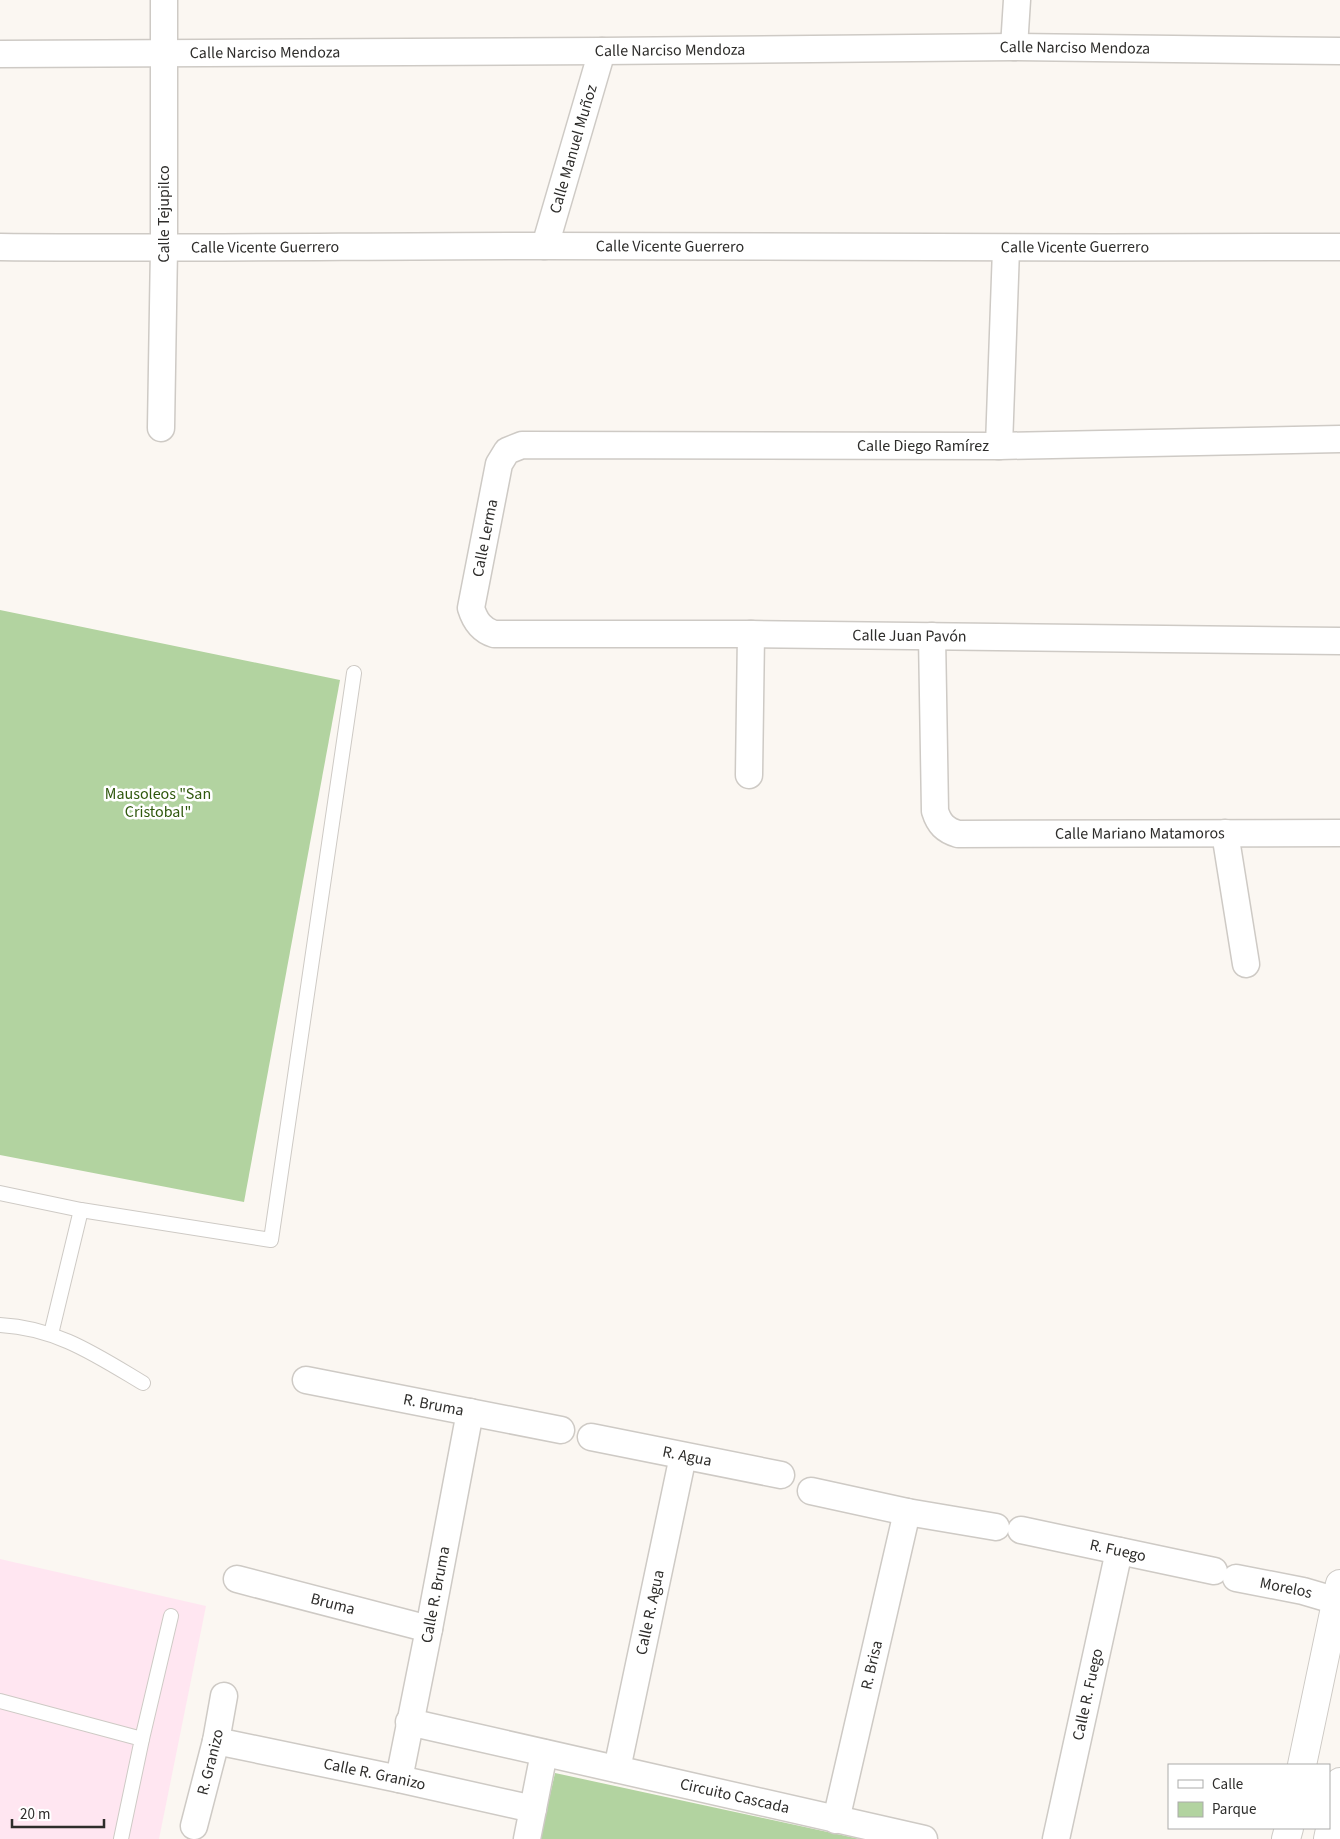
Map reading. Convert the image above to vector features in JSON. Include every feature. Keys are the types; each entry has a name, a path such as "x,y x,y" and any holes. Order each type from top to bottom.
{"street":[{"name":"Calle Tejupilco","path":"161,428 164,248 164,0"},
{"path":"1014,47 1017,0"},
{"name":"Calle Narciso Mendoza","path":"0,54 1014,47 1340,51"},
{"name":"Calle Manuel Muñoz","path":"545,246 602,51"},
{"name":"Calle Vicente Guerrero","path":"0,248 545,246 1006,249 1340,247"},
{"path":"1000,446 1006,249"},
{"name":"Calle Diego Ramírez","path":"507,451 522,446 1000,446 1340,439"},
{"name":"Calle Lerma","path":"479,626 474,618 472,608 499,464 507,451"},
{"name":"Calle Juan Pavón","path":"479,626 494,634 751,634 1340,641"},
{"path":"749,774 751,634"},
{"name":"Calle Mariano Matamoros","path":"932,636 935,811 937,820 949,832 958,834 1340,833"},
{"path":"1225,833 1246,964"},
{"name":"R. Bruma","path":"306,1380 560,1430"},
{"name":"Calle R. Bruma","path":"399,1778 470,1412"},
{"name":"R. Agua","path":"591,1438 782,1475"},
{"name":"Calle R. Agua","path":"616,1769 683,1456"},
{"path":"811,1491 907,1512"},
{"name":"R. Fuego","path":"907,1512 1009,1529 1225,1574"},
{"name":"R. Brisa","path":"836,1820 907,1512"},
{"name":"Calle R. Fuego","path":"1056,1839 1120,1551"},
{"name":"Morelos","path":"1225,1574 1303,1591 1338,1593"},
{"name":"Bruma","path":"237,1579 429,1629"},
{"path":"1302,1764 1338,1593"},
{"name":"R. Granizo","path":"194,1826 216,1741 224,1696"},
{"name":"Circuito Cascada","path":"409,1722 924,1839"},
{"name":"Calle R. Granizo","path":"216,1741 399,1778 534,1809"},
{"path":"527,1839 544,1752"},
{"path":"1328,1839 1340,1782"}],"lane":[{"path":"0,1193 81,1210 271,1240 354,673"},
{"path":"51,1334 81,1210"},
{"path":"0,1325 21,1326 51,1334 95,1353 143,1383"},
{"path":"121,1839 171,1616"},
{"path":"0,1700 142,1739"}],"shaded area":[{"path":"0,1559 206,1606 159,1839 0,1839"}],"green space":[{"name":"Mausoleos \"San Cristobal\"","path":"0,610 340,680 244,1202 0,1155"},
{"path":"555,1773 860,1839 540,1839"}]}
